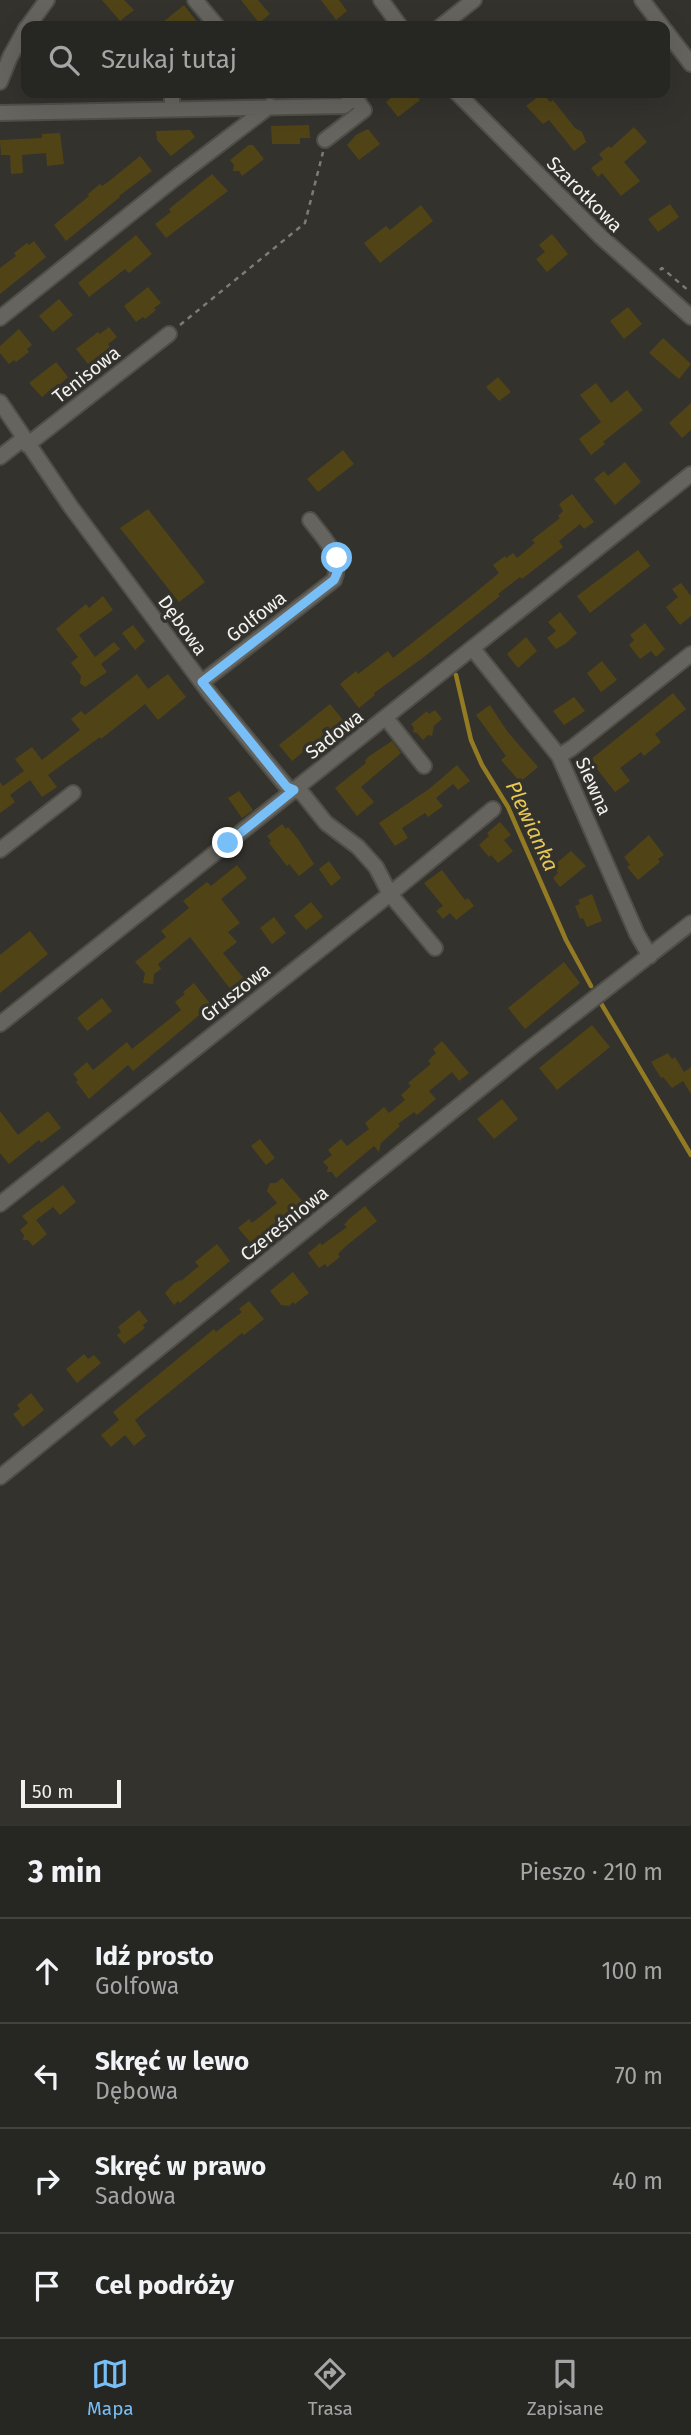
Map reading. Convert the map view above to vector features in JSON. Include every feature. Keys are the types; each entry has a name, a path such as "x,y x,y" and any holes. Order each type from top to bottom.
{"street":[{"path":"31,21 47,0"},
{"path":"195,0 213,21"},
{"path":"381,0 396,21"},
{"path":"447,21 474,0"},
{"path":"642,0 658,21"},
{"path":"670,37 691,64"},
{"path":"0,82 21,38"},
{"path":"172,98 172,109"},
{"path":"0,113 344,106 353,98"},
{"path":"326,140 364,110 358,98"},
{"name":"Szarotkowa","path":"462,98 577,214 688,304"},
{"path":"0,318 270,106"},
{"name":"Tenisowa","path":"0,457 25,442 169,334"},
{"name":"Dębowa","path":"0,402 25,442 202,682 287,787 302,793 326,823 358,847 376,867 390,894 436,948"},
{"name":"Sadowa","path":"0,1024 691,474"},
{"name":"Golfowa","path":"202,682 334,580 338,571 337,558 310,520"},
{"name":"Siewna","path":"473,649 559,756 637,934 650,956"},
{"path":"559,756 691,654"},
{"path":"386,718 424,766"},
{"path":"0,850 73,793"},
{"name":"Gruszowa","path":"0,1204 493,809"},
{"name":"Czereśniowa","path":"0,1477 593,998 691,923"}],"path":[{"path":"169,334 305,223 326,140"},
{"path":"655,276 662,268 688,304"}],"building":[{"path":"102,0 124,0 134,10 120,21"},
{"path":"241,0 258,0 270,14 257,21"},
{"path":"321,0 339,0 347,11 336,20"},
{"path":"184,5 196,21 164,21"},
{"path":"391,98 420,100 398,117 386,102"},
{"path":"536,98 547,98 550,102 553,100 575,128 582,132 586,142 574,151 549,120 543,124 526,106"},
{"path":"309,125 310,138 300,138 300,144 272,144 271,126"},
{"path":"634,127 647,142 624,162 640,181 621,196 602,173 598,177 591,168 603,159 599,154 609,146 611,148"},
{"path":"368,129 380,144 359,160 347,145 356,135"},
{"path":"190,130 195,137 171,156 157,140 156,131"},
{"path":"60,133 64,164 47,166 46,153 22,155 23,173 11,174 10,155 1,155 0,140 42,138 42,134"},
{"path":"249,145 253,145 264,159 242,176 239,171 233,171 234,165 230,160"},
{"path":"140,156 152,171 66,241 54,225 100,184 102,186 108,182"},
{"path":"212,174 228,191 166,238 155,224"},
{"path":"670,204 679,217 658,232 648,219"},
{"path":"421,205 433,221 380,263 364,243 386,226 390,230"},
{"path":"552,234 568,254 547,272 536,259 545,252 539,245"},
{"path":"136,235 152,254 129,273 125,269 89,297 78,283"},
{"path":"34,241 46,257 0,294 0,268 16,256 14,253"},
{"path":"148,287 161,303 145,319 143,317 136,322 124,306"},
{"path":"59,299 73,315 53,332 39,316"},
{"path":"628,307 642,324 624,339 610,321"},
{"path":"109,327 117,337 108,344 110,347 88,364 76,349"},
{"path":"19,329 32,345 27,349 29,352 9,364 0,353 0,346"},
{"path":"663,338 691,364 679,379 649,353"},
{"path":"56,362 68,377 50,394 48,392 42,397 29,383"},
{"path":"498,377 511,392 499,401 486,387"},
{"path":"596,383 611,403 627,390 643,410 591,455 579,439 601,422 580,395"},
{"path":"691,403 691,430 682,438 669,423"},
{"path":"343,450 354,464 318,492 307,479"},
{"path":"625,462 641,482 615,505 594,479 604,471 608,476"},
{"path":"572,494 594,522 584,529 580,524 559,541 563,547 498,594 500,596 374,693 375,695 359,708 340,684 388,651 393,658 470,597 499,573 493,565 513,553 517,558 535,543 532,540 560,518 558,516 563,511 559,504"},
{"path":"148,509 205,582 179,602 120,528"},
{"path":"638,550 650,566 590,613 577,596"},
{"path":"681,583 691,596 691,616 680,625 666,607 678,597 672,589"},
{"path":"103,596 113,610 79,635 95,657 114,642 120,649 101,664 107,672 85,687 80,683 81,676 71,663 78,657 56,629 86,604 89,608"},
{"path":"560,612 577,633 556,649 547,638 556,631 548,622"},
{"path":"645,623 665,649 656,657 651,651 640,659 629,645 634,640 630,635"},
{"path":"133,625 145,641 135,650 122,633"},
{"path":"526,637 537,651 518,668 507,654"},
{"path":"602,661 617,680 601,692 587,673"},
{"path":"137,674 148,689 168,674 186,697 158,720 145,704 101,739 100,737 48,775 57,787 42,797 30,780 10,795 15,802 0,813 0,782 3,786 24,771 15,759 32,747 42,760 80,730 71,719 81,711 85,715"},
{"path":"673,693 686,709 655,734 661,742 644,756 641,752 620,768 630,781 615,792 590,760"},
{"path":"574,697 585,711 564,725 553,711"},
{"path":"330,704 343,720 292,761 279,745"},
{"path":"490,705 507,731 538,767 520,782 501,760 506,756 476,715"},
{"path":"435,710 442,719 434,726 432,736 428,735 423,740 413,732 411,724 427,711 429,714"},
{"path":"392,741 401,753 361,787 374,802 357,816 335,788 366,763 368,757"},
{"path":"457,765 470,781 458,790 453,784 436,798 443,806 428,817 425,813 402,828 408,838 395,846 379,823 429,789"},
{"path":"239,791 253,810 242,818 228,798"},
{"path":"500,822 511,835 504,840 513,851 498,863 479,845 489,836 487,833"},
{"path":"282,824 298,839 314,864 299,876 289,864 287,866 269,843 271,841 267,836"},
{"path":"649,835 664,855 658,859 660,862 638,880 627,867 630,865 624,857"},
{"path":"571,851 586,866 560,887 553,878 558,873 553,866"},
{"path":"329,861 341,878 331,886 319,869"},
{"path":"237,865 247,878 221,899 240,923 228,932 237,942 223,953 245,980 231,990 190,937 158,964 161,969 154,974 153,984 143,983 145,973 135,962 166,937 161,931 189,908 183,901 207,882 211,886"},
{"path":"442,870 465,900 468,898 474,906 456,920 450,913 443,919 436,911 443,906 424,883"},
{"path":"592,894 602,921 587,927 583,918 580,919 575,906 580,904 578,900"},
{"path":"311,902 323,917 306,930 294,916"},
{"path":"274,917 286,933 272,944 260,928"},
{"path":"30,931 48,954 0,993 0,955"},
{"path":"564,962 580,983 525,1029 508,1008"},
{"path":"194,983 211,1005 133,1071 128,1065 89,1099 73,1074 87,1062 93,1070 127,1042 132,1049 181,1010 175,1002"},
{"path":"102,998 112,1011 87,1031 77,1018"},
{"path":"592,1025 610,1047 557,1090 539,1068"},
{"path":"442,1041 469,1073 459,1081 452,1072 429,1091 436,1099 417,1115 414,1112 398,1124 400,1126 381,1143 379,1152 374,1146 336,1178 332,1172 327,1172 328,1167 323,1162 332,1155 328,1150 341,1139 347,1146 369,1129 365,1123 384,1107 389,1113 405,1100 401,1095 411,1086 408,1083 431,1064 428,1061 436,1053 433,1049"},
{"path":"668,1053 672,1059 675,1057 684,1072 691,1067 691,1094 683,1081 672,1088 661,1078 651,1062"},
{"path":"502,1099 518,1119 494,1139 477,1119"},
{"path":"0,1111 18,1135 48,1111 61,1128 41,1143 39,1140 9,1164 0,1153"},
{"path":"260,1139 275,1158 266,1165 251,1146"},
{"path":"282,1178 304,1203 252,1244 238,1228 249,1219 252,1223 277,1203 267,1191 270,1183 276,1183"},
{"path":"63,1185 76,1202 60,1215 53,1207 36,1220 47,1234 33,1246 28,1240 23,1240 24,1235 20,1230 28,1223 22,1216"},
{"path":"365,1206 377,1221 346,1246 338,1254 340,1257 327,1267 325,1264 319,1268 308,1253 347,1227 344,1225 349,1219"},
{"path":"217,1244 230,1261 180,1303 178,1301 174,1305 165,1293 199,1266 195,1262"},
{"path":"293,1272 309,1293 295,1304 293,1302 289,1306 281,1305 270,1291"},
{"path":"249,1301 264,1319 244,1335 242,1333 135,1420 146,1436 134,1446 125,1435 111,1447 101,1435 119,1420 113,1412 214,1329 216,1332 242,1312 239,1309"},
{"path":"139,1310 148,1321 143,1325 145,1328 124,1344 117,1335 121,1332 118,1327"},
{"path":"84,1354 88,1359 94,1355 101,1363 77,1383 66,1369"},
{"path":"31,1393 44,1410 23,1427 13,1414 20,1409 17,1405"}],"waterway":[{"name":"Plewianka","path":"456,675 471,740 482,765 508,807 566,940 591,986"},
{"name":"Plewianka","path":"602,1005 691,1155"}],"route":[{"path":"228,843 294,790 287,787 202,682 334,580 338,571 337,558"}]}
